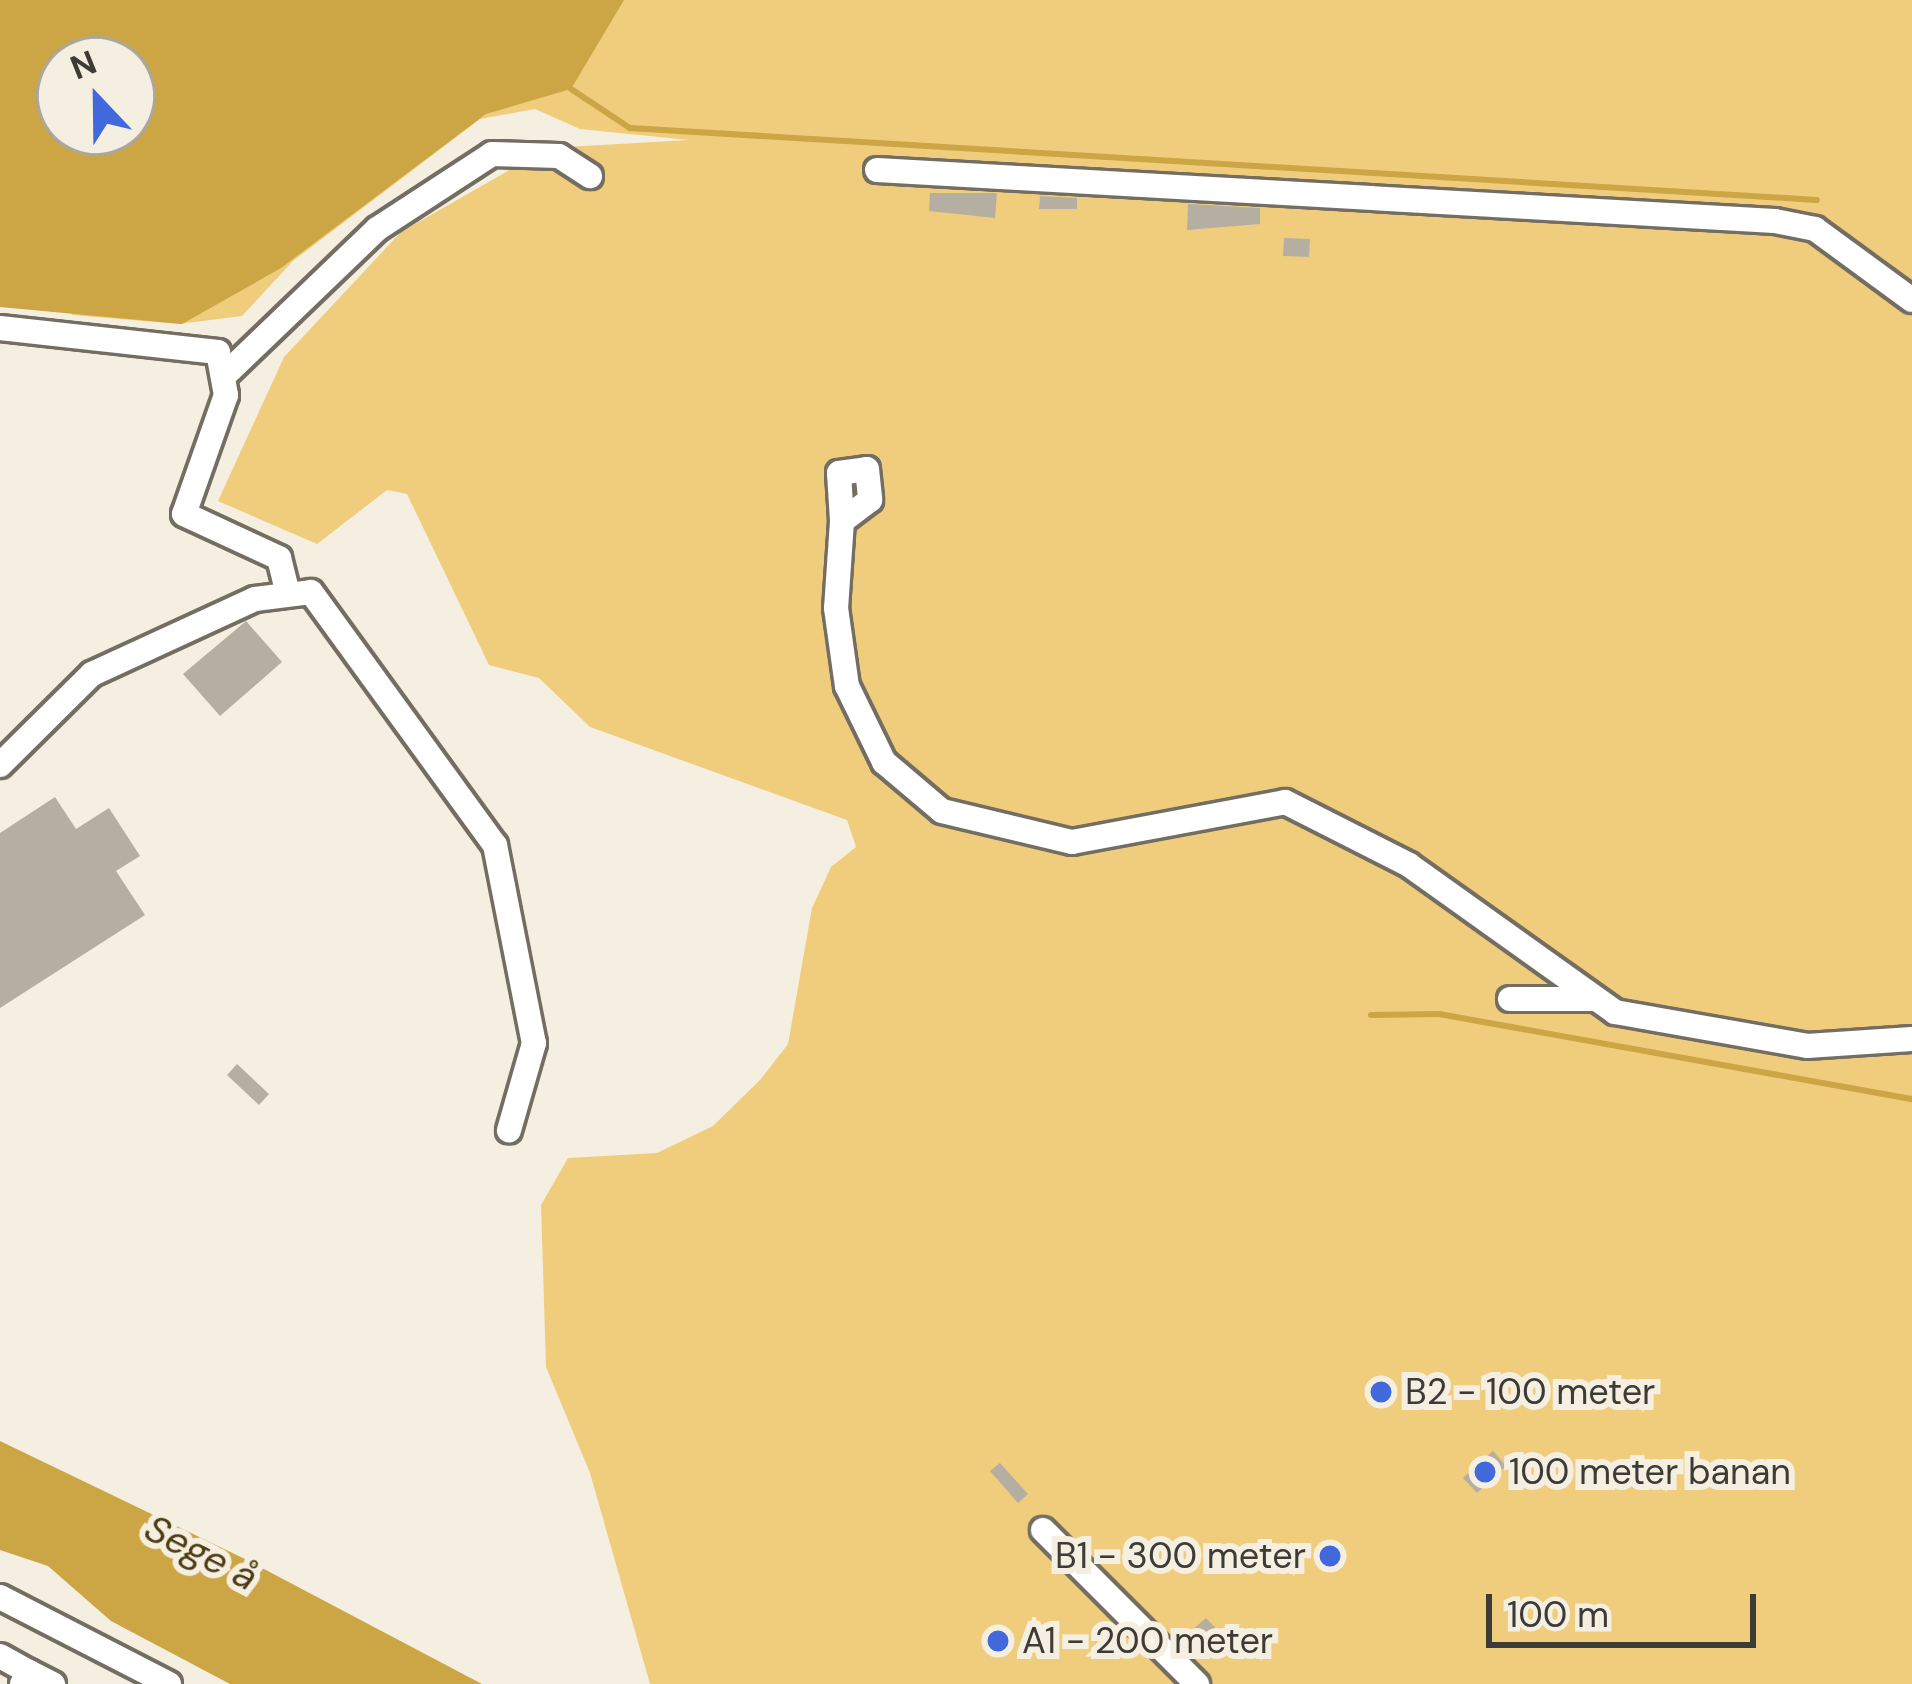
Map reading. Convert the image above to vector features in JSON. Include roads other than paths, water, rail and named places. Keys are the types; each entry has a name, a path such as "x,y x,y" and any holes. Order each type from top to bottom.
{"street":[{"path":"287,590 279,558 184,514 228,372 376,229 492,154 559,156 590,176"},
{"path":"877,170 1775,221 1816,229 1912,300"},
{"path":"0,328 218,352 228,372"},
{"path":"842,521 836,608 847,686 884,762 943,811 1072,842 1285,802 1409,865 1594,999 1650,1022 1807,1046 1912,1040"},
{"path":"0,765 92,674 287,590 331,607 496,845 534,1043 509,1130"},
{"path":"1510,999 1594,999"},
{"path":"1043,1530 1197,1684"},
{"path":"0,1597 169,1684"},
{"path":"0,1656 26,1678 53,1684"}],"water":[{"path":"0,0 624,0 571,89 486,114 281,268 182,324 0,307"},
{"name":"Sege å","path":"0,1441 247,1560 482,1684 230,1684 111,1621 48,1566 0,1550"}],"waterway":[{"path":"571,89 630,128 1817,200"},
{"path":"1371,1015 1439,1014 1912,1099"}],"place":[{"name":"B2 - 100 meter","path":"1381,1392"},
{"name":"100 meter banan","path":"1485,1472"},
{"name":"B1 - 300 meter","path":"1330,1556"},
{"name":"A1 - 200 meter","path":"998,1641"}]}
